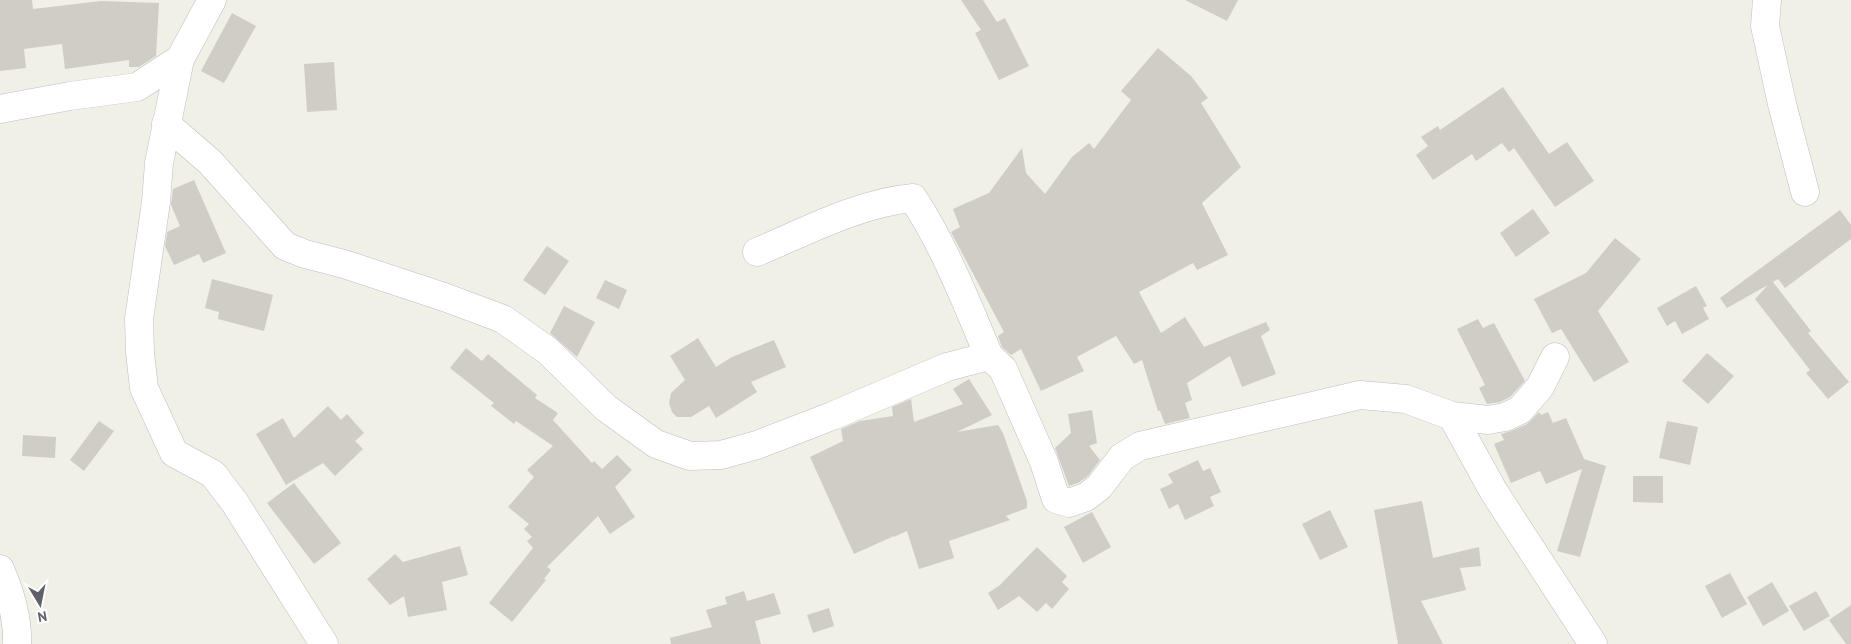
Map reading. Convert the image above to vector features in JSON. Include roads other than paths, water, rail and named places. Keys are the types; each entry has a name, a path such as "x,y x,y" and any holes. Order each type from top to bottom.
{"street":[{"path":"212,0 180,59 159,163 156,202 139,319 140,354 144,388 174,453 213,474 240,511 324,644"},
{"path":"1767,0 1765,26 1782,104 1805,192"},
{"path":"0,109 70,96 138,87 180,59"},
{"path":"166,124 210,162 285,246 503,318 548,351 606,408 656,444 690,456 721,455 757,445 832,416 947,367 989,356"},
{"path":"758,252 858,210 894,200 913,198 930,225 946,258 989,356 1003,370 1044,462 1056,499 1069,503 1086,497 1099,487 1122,457 1140,446 1360,395 1406,399 1452,416 1488,420 1505,418 1520,410 1540,387 1555,357"},
{"path":"1452,416 1494,492 1593,644"},
{"path":"0,569 5,580 15,619 17,644"}]}
